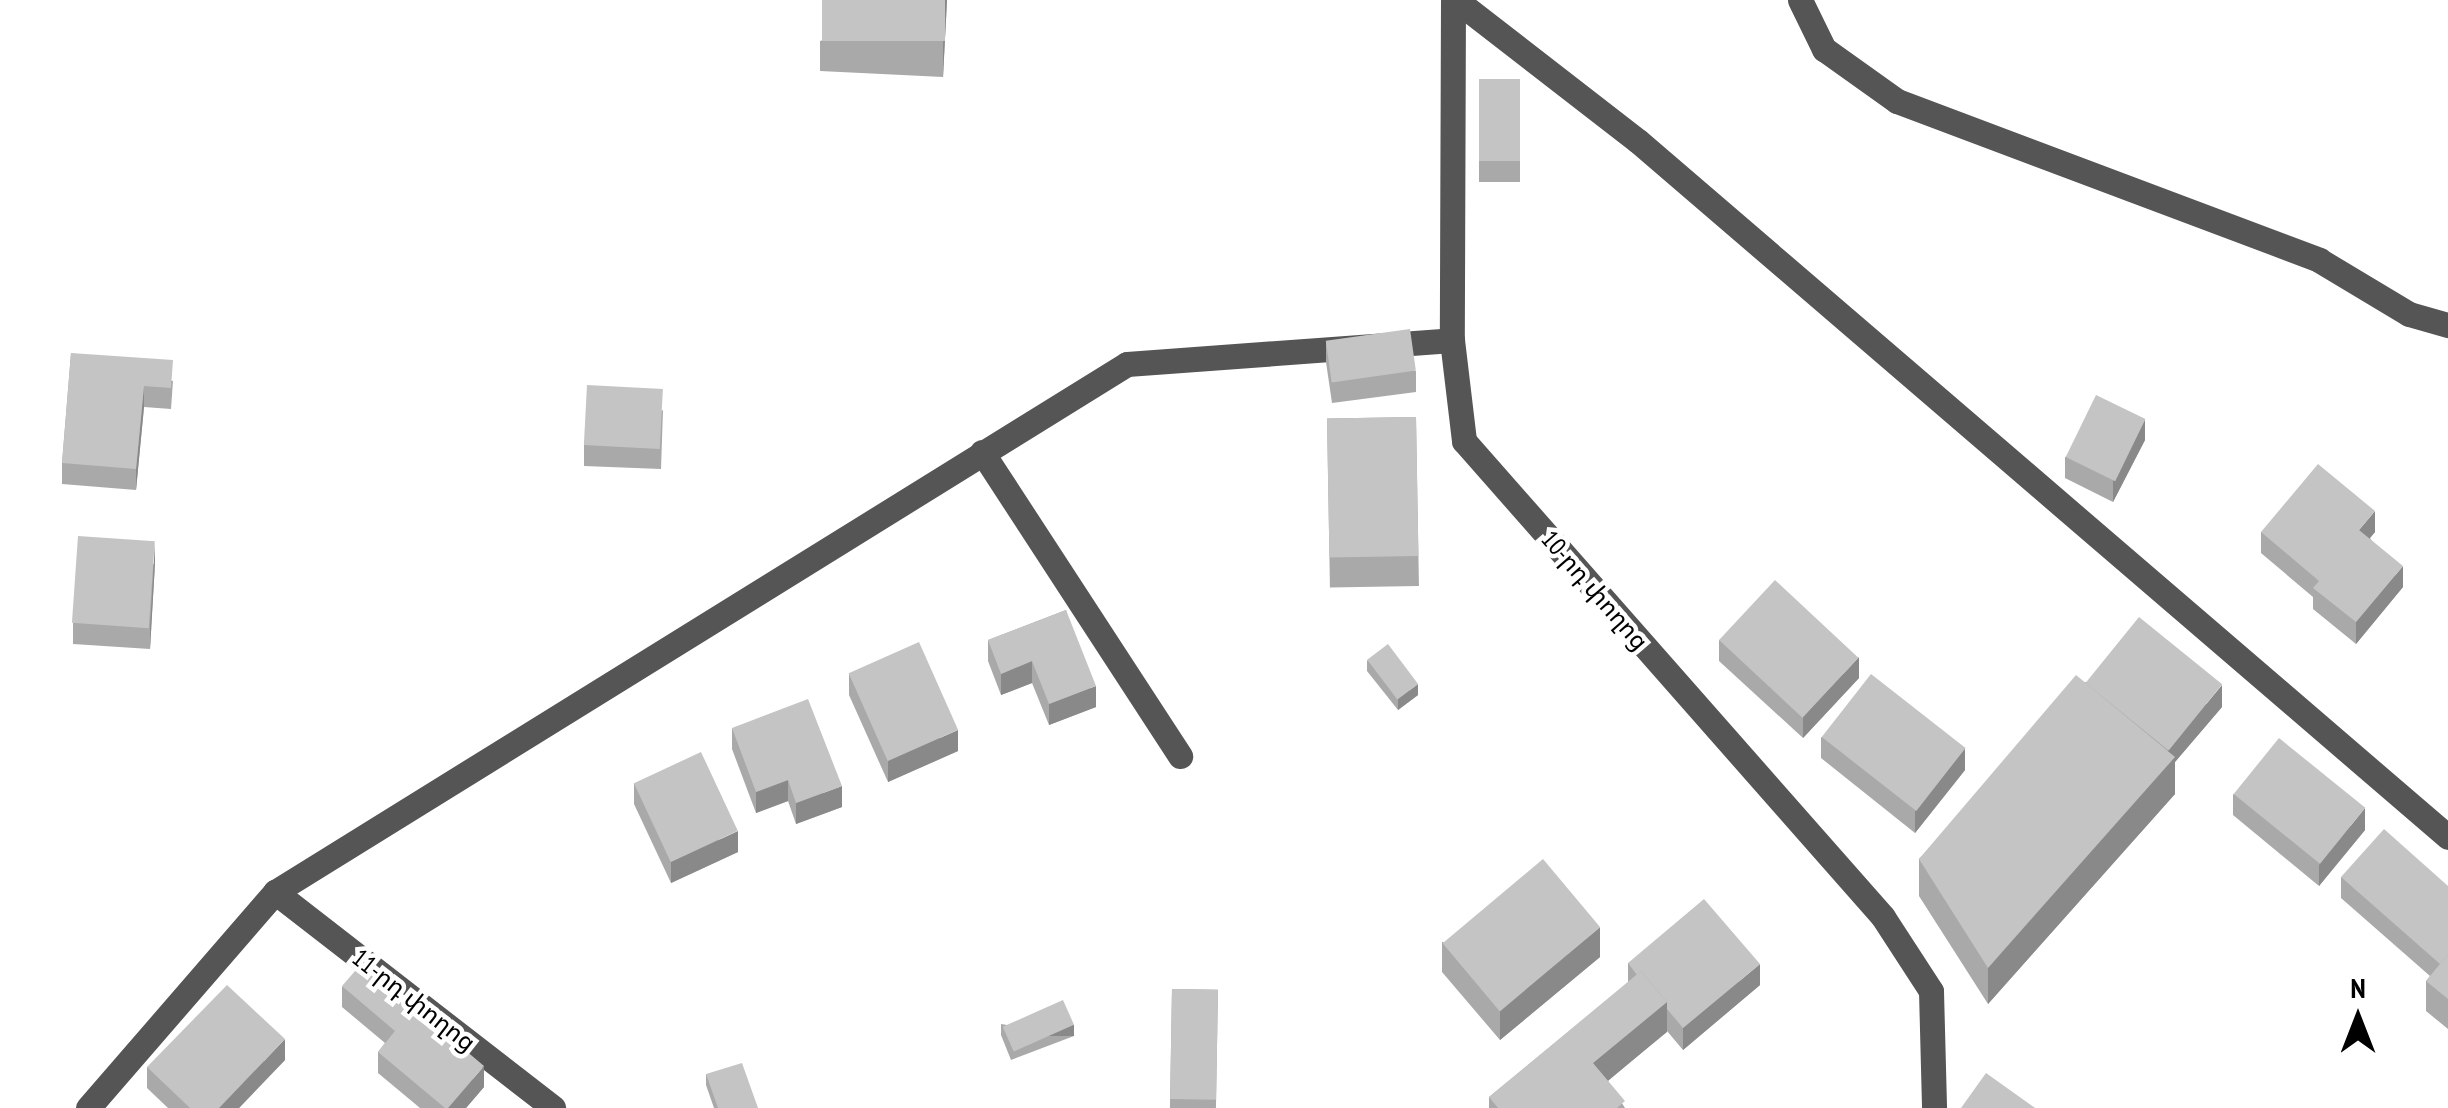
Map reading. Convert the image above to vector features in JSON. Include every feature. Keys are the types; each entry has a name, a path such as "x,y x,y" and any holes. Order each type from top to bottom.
{"street":[{"name":"10-րդ փողոց","path":"1455,0 1452,340 1464,441 1882,917 1932,991 1934,1108"},
{"path":"1455,0 1638,140 2448,837"},
{"path":"1800,0 1824,49 1897,101 2319,260 2409,314 2448,324"},
{"path":"88,1108 274,892 1127,364 1452,340"},
{"path":"982,452 1180,756"},
{"name":"11-րդ փողոց","path":"274,892 553,1108"}],"building":[{"path":"822,0 945,0 945,41 822,41"},
{"path":"1479,79 1520,79 1520,161 1479,161"},
{"path":"1410,329 1416,371 1332,382 1326,341"},
{"path":"71,353 173,360 171,388 144,386 136,469 62,463"},
{"path":"587,385 663,389 660,449 584,445"},
{"path":"2096,395 2145,419 2115,481 2066,457"},
{"path":"1416,417 1418,556 1329,558 1327,419"},
{"path":"2318,464 2375,511 2359,530 2403,566 2356,622 2313,588 2319,581 2261,532"},
{"path":"78,536 155,541 149,628 72,623"},
{"path":"1775,580 1858,658 1802,718 1719,640"},
{"path":"1066,610 1096,686 1049,704 1032,661 1001,674 988,640"},
{"path":"2139,617 2222,684 2169,750 2086,683"},
{"path":"919,642 958,730 888,761 849,673"},
{"path":"1388,644 1418,684 1397,700 1367,660"},
{"path":"1871,674 1966,748 1916,811 1822,737"},
{"path":"2076,675 2175,757 1988,968 1919,859"},
{"path":"808,699 842,786 796,803 788,780 756,792 732,728"},
{"path":"2279,738 2365,808 2320,864 2234,794"},
{"path":"701,752 738,831 671,862 634,783"},
{"path":"2384,829 2448,886 2448,954 2440,964 2341,877"},
{"path":"1543,859 1600,927 1500,1011 1443,943"},
{"path":"1704,899 1760,964 1683,1028 1641,971 1637,975 1628,963"},
{"path":"2448,954 2448,999 2426,981"},
{"path":"362,963 484,1066 448,1108 378,1052 395,1031 342,986"},
{"path":"1641,971 1667,1002 1593,1063 1625,1101 1617,1108 1498,1108 1489,1097"},
{"path":"227,985 285,1039 219,1108 190,1108 147,1067"},
{"path":"1172,989 1218,990 1216,1100 1170,1099"},
{"path":"1063,1000 1074,1025 1014,1052 1003,1027"},
{"path":"742,1063 758,1108 718,1108 706,1074"},
{"path":"1986,1073 2035,1108 1961,1108"}]}
